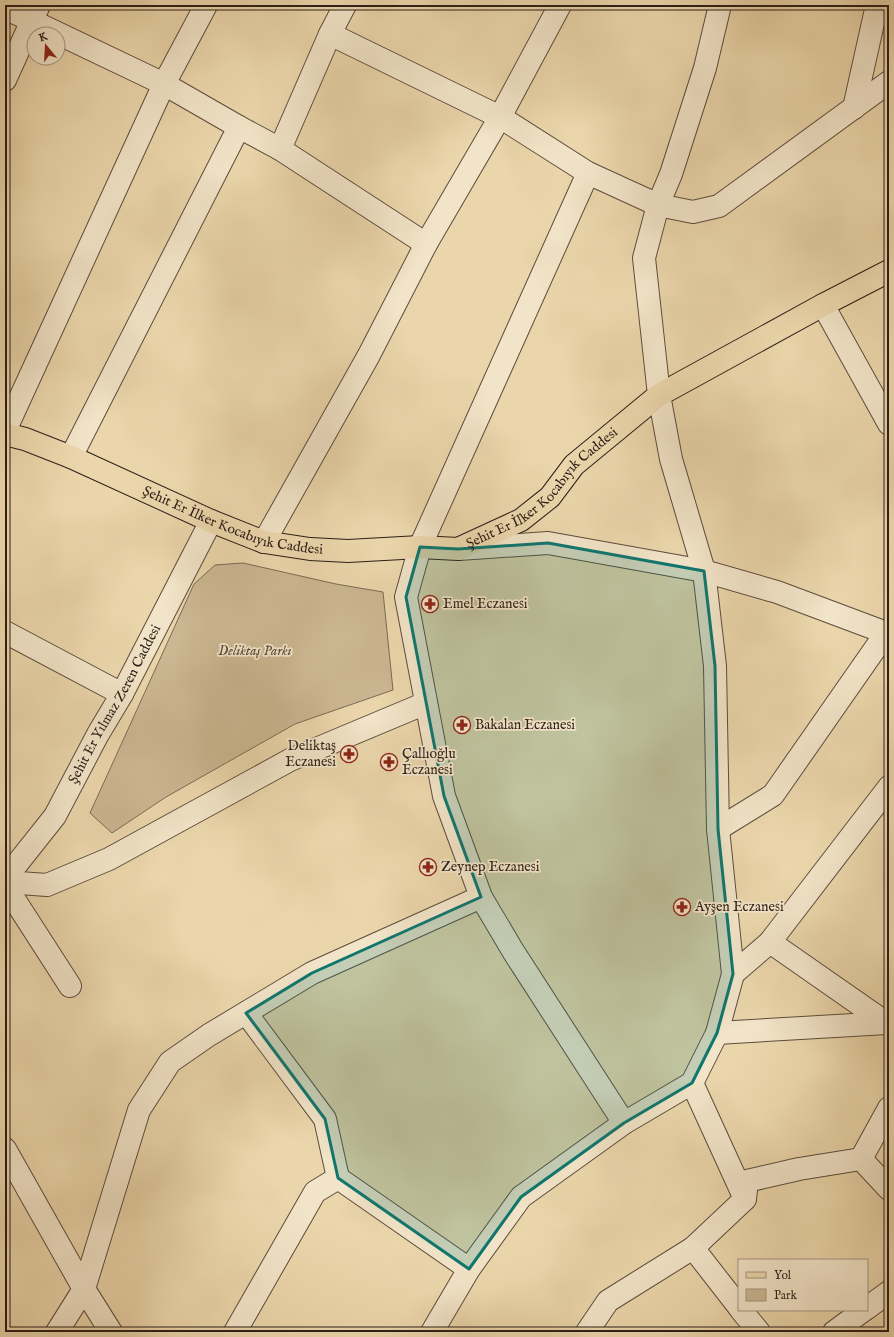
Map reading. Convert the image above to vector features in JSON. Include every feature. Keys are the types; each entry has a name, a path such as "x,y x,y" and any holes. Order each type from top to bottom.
{"main road":[{"name":"Şehit Er İlker Kocabıyık Caddesi","path":"5,433 71,457 211,521 264,542 310,549 348,551 420,547 458,549 521,520 550,497 574,465 659,395 823,305 889,271"}],"street":[{"path":"5,433 164,84 206,5"},
{"path":"280,149 330,34 345,5"},
{"path":"264,542 365,362 426,244 500,117 560,5"},
{"path":"432,1332 469,1269 521,1198 624,1123 692,1083 717,1033 733,974 718,829 715,666 704,571 671,459 659,395 644,258 658,205 671,174 705,68 720,5"},
{"path":"854,108 877,5"},
{"path":"5,8 36,12 280,149 426,244"},
{"path":"5,80 36,12"},
{"path":"330,34 500,117 588,173 658,205 693,212 719,206 889,82"},
{"path":"71,457 239,127"},
{"path":"588,173 420,547 406,598 444,796 481,897 513,951 624,1123"},
{"path":"823,305 889,424"},
{"name":"Şehit Er Yılmaz Zeren Caddesi","path":"5,879 55,816 98,734 122,694 211,521"},
{"path":"458,549 548,543 704,571 777,592 888,634 773,795 718,829"},
{"path":"5,632 122,694"},
{"path":"5,882 47,885 109,859 290,760 426,703"},
{"path":"733,974 770,942 889,787"},
{"path":"5,885 70,986"},
{"path":"57,1332 84,1289 138,1110 170,1062 209,1035 312,973 481,897"},
{"path":"770,942 888,1024"},
{"path":"246,1013 325,1118 338,1178 469,1269"},
{"path":"717,1033 888,1024"},
{"path":"692,1083 745,1199"},
{"path":"861,1159 889,1108"},
{"path":"5,1149 84,1289 111,1332"},
{"path":"587,1332 608,1301 693,1248 745,1199 747,1181 799,1169 861,1159"},
{"path":"861,1159 889,1189"},
{"path":"235,1332 315,1192 338,1178"},
{"path":"693,1248 738,1306"},
{"path":"868,1307 889,1292"},
{"path":"743,1311 759,1332"},
{"path":"834,1332 863,1311"}],"highlighted area":[{"path":"548,543 704,571 715,666 718,829 733,974 717,1033 692,1083 624,1123 521,1197 469,1269 338,1178 325,1119 246,1013 312,973 481,897 444,796 406,597 420,547 458,549"}],"green space":[{"name":"Deliktaş Parkı","path":"243,563 336,584 383,592 393,690 295,724 166,797 112,833 90,813 194,584 215,565"}],"place":[{"name":"Emel Eczanesi","path":"430,604"},
{"name":"Bakalan Eczanesi","path":"462,725"},
{"name":"Deliktaş Eczanesi","path":"349,754"},
{"name":"Çallıoğlu Eczanesi","path":"389,762"},
{"name":"Zeynep Eczanesi","path":"428,867"},
{"name":"Ayşen Eczanesi","path":"682,907"}]}
